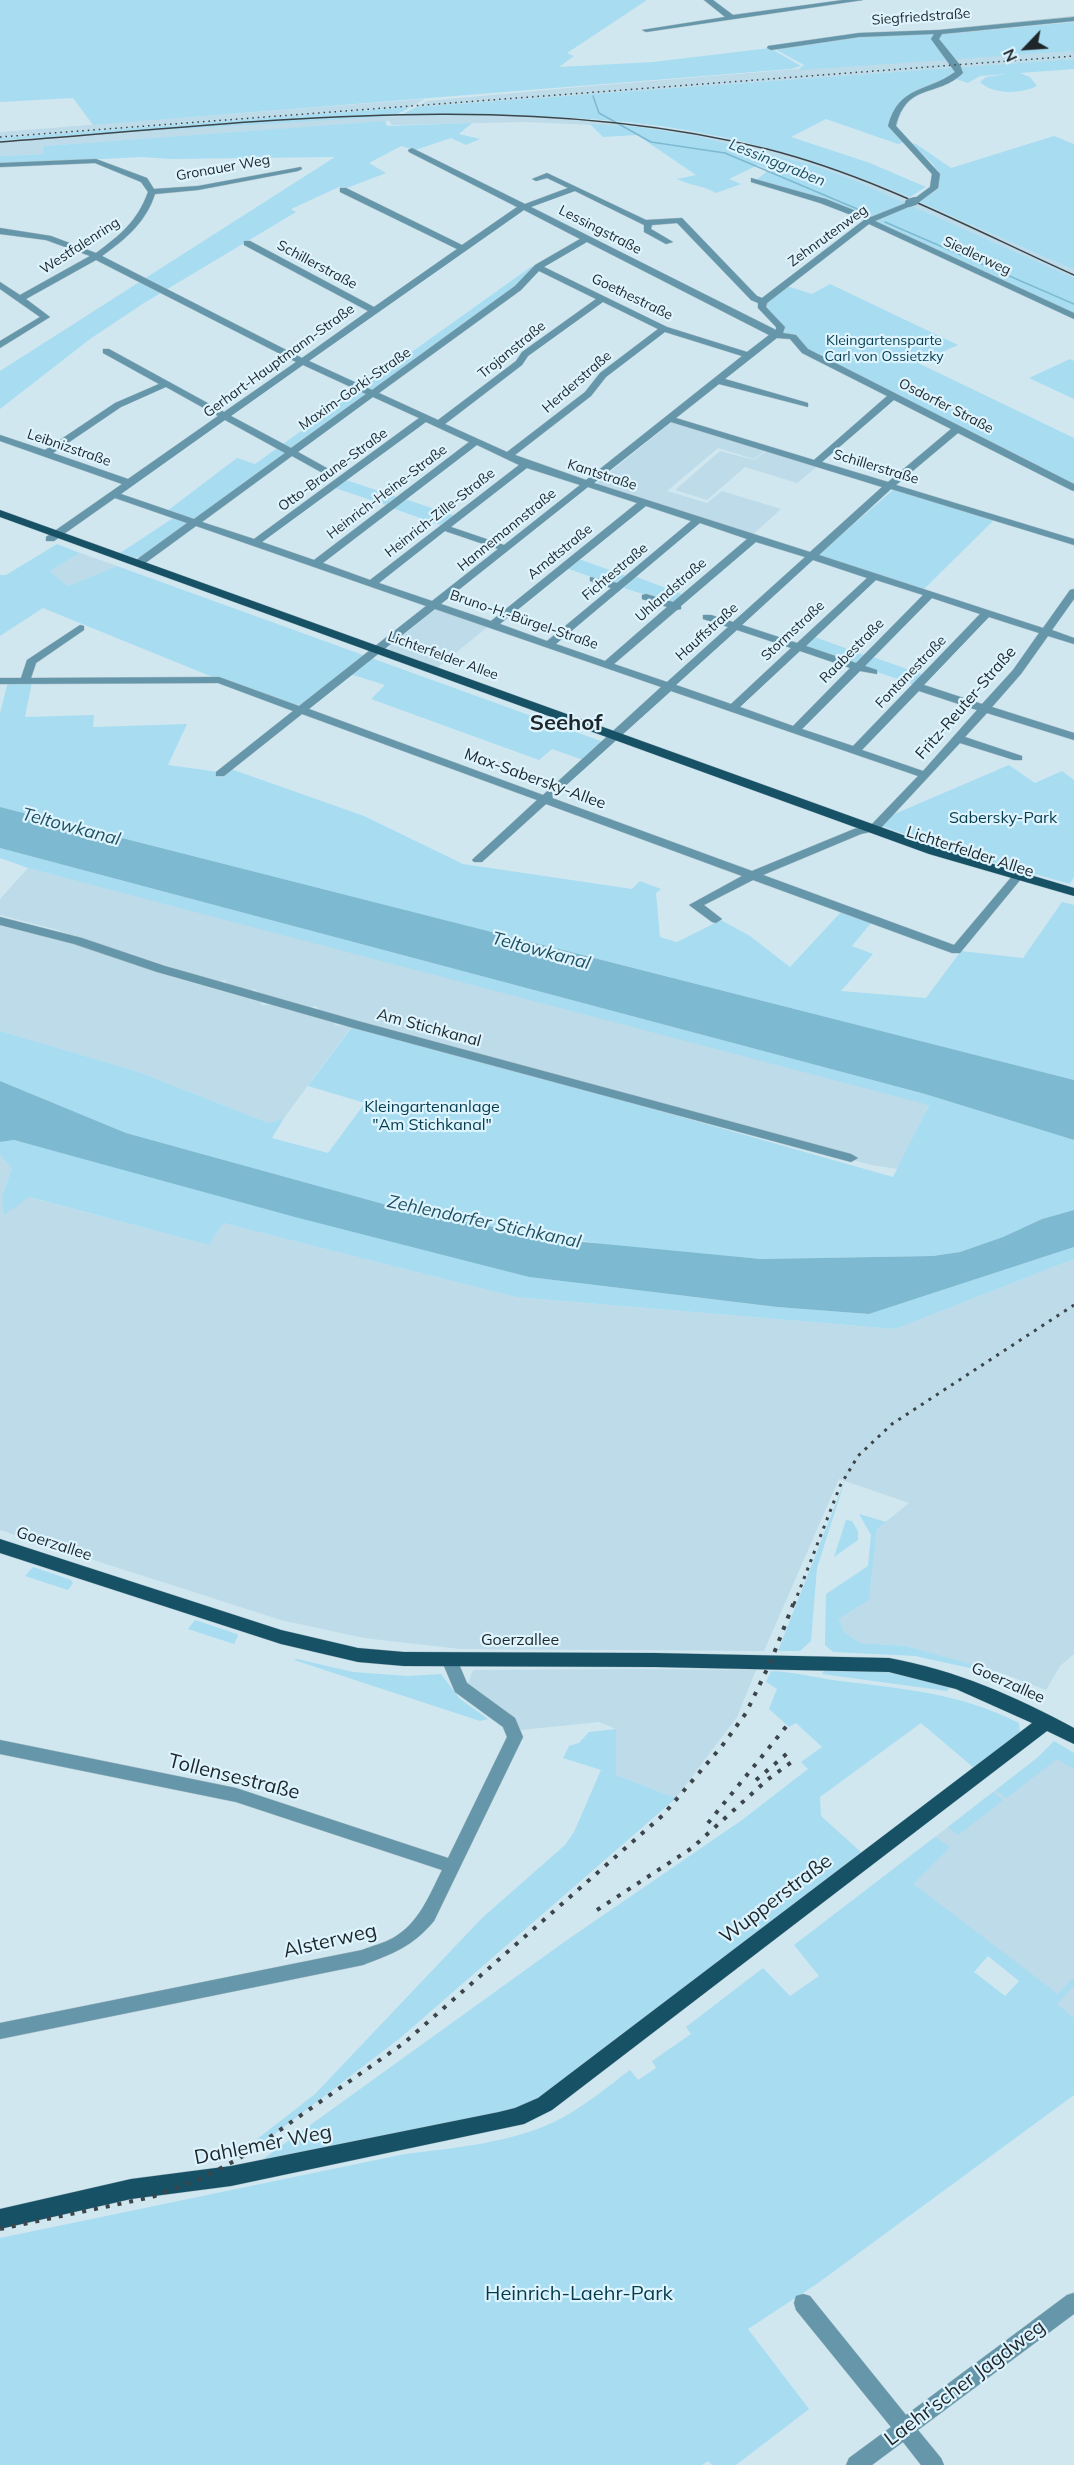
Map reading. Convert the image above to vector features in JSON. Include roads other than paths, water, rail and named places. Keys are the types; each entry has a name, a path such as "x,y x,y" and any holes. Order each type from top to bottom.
{"main road":[{"name":"Lichterfelder Allee","path":"0,513 53,536 377,651"},
{"name":"Lichterfelder Allee","path":"0,521 140,562 929,858 1074,899"},
{"name":"Lichterfelder Allee","path":"613,738 875,828 1015,881 1074,892"},
{"name":"Goerzallee","path":"0,1546 281,1637 358,1654 404,1659 889,1665 919,1670 957,1681 1074,1737"},
{"name":"Wupperstraße","path":"532,2110 545,2104 1046,1722"},
{"name":"Dahlemer Weg","path":"0,2219 140,2188 247,2173 508,2119 532,2110"}],"street":[{"path":"708,0 732,18"},
{"path":"646,30 859,0"},
{"name":"Siegfriedstraße","path":"771,48 859,35 939,32 1074,19"},
{"name":"Zehnrutenweg","path":"763,302 869,220 912,202 934,189 936,174 931,165 904,142 892,126 901,102 959,73 957,67 935,39 939,32"},
{"name":"Lessingstraße","path":"412,150 586,239 778,331"},
{"path":"0,165 99,161 144,180 152,192"},
{"name":"Gronauer Weg","path":"152,192 198,188 298,169"},
{"path":"536,179 548,175 648,224 679,220 754,298 763,302 762,308 778,331"},
{"name":"Siedlerweg","path":"754,180 823,201 869,220 1074,316"},
{"name":"Gerhart-Hauptmann-Straße","path":"53,536 462,248 525,207 575,188"},
{"path":"343,190 462,248"},
{"name":"Westfalenring","path":"20,299 94,255 137,223 146,210 152,192"},
{"path":"648,224 647,230 669,242"},
{"name":"Kantstraße","path":"0,231 48,238 94,255 301,361 526,464 1074,641"},
{"name":"Maxim-Gorki-Straße","path":"140,562 196,523 290,451 518,288 538,267 586,239"},
{"name":"Schillerstraße","path":"247,243 374,310"},
{"name":"Goethestraße","path":"538,267 664,329 750,356"},
{"path":"0,285 46,317 0,345"},
{"name":"Trojanstraße","path":"439,424 519,363 525,354 603,298"},
{"name":"Herderstraße","path":"507,456 588,394 603,375 664,329"},
{"name":"Hannemannstraße","path":"220,774 720,381 778,331"},
{"name":"Osdorfer Straße","path":"778,331 789,335 805,351 1074,488"},
{"path":"106,351 331,474"},
{"path":"720,381 805,405"},
{"path":"46,454 118,405 166,384"},
{"path":"816,463 894,395"},
{"name":"Otto-Braune-Straße","path":"255,543 425,418"},
{"name":"Schillerstraße","path":"670,419 1074,542"},
{"name":"Hauffstraße","path":"478,860 890,486 958,428"},
{"name":"Leibnizstraße","path":"0,438 129,483"},
{"name":"Heinrich-Heine-Straße","path":"315,564 476,441"},
{"name":"Heinrich-Zille-Straße","path":"371,584 526,464"},
{"name":"Bruno-H.-Bürgel-Straße","path":"113,494 925,775"},
{"name":"Arndtstraße","path":"494,624 643,503"},
{"name":"Fichtestraße","path":"550,644 698,520"},
{"path":"443,527 506,549"},
{"name":"Uhlandstraße","path":"608,664 677,607 754,538"},
{"name":"Stormstraße","path":"734,707 874,577"},
{"path":"594,579 619,587"},
{"name":"Fritz-Reuter-Straße","path":"875,828 985,710 1017,672 1074,592"},
{"name":"Raabestraße","path":"796,729 930,594"},
{"path":"646,597 677,607"},
{"name":"Fontanestraße","path":"856,750 987,613"},
{"path":"707,617 873,672"},
{"path":"25,681 31,662 80,628"},
{"name":"Max-Sabersky-Allee","path":"0,681 219,680 956,950 1015,881"},
{"path":"918,687 1074,737"},
{"path":"959,739 1018,758"},
{"name":"Lichterfelder Allee","path":"858,831 875,828"},
{"path":"717,920 695,905 751,876 858,831"},
{"name":"Am Stichkanal","path":"0,921 78,941 161,969 354,1024 851,1158"},
{"name":"Alsterweg","path":"0,2031 383,1951 406,1938 421,1924 453,1867 515,1737 509,1723 461,1687 449,1659"},
{"name":"Tollensestraße","path":"0,1747 236,1795 453,1867"},
{"name":"Laehr'scher Jagdweg","path":"856,2465 1074,2302"},
{"path":"803,2303 934,2465"}],"water":[{"name":"Teltowkanal","path":"0,807 1074,1080 1074,1140 925,1094 0,848"},
{"path":"0,1081 126,1133 416,1213 573,1241 761,1259 933,1256 960,1252 1003,1237 1042,1219 1074,1210 1074,1247 869,1314 777,1307 529,1277 295,1217 14,1140 0,1142"}],"waterway":[{"name":"Lessinggraben","path":"593,96 599,113 651,142 725,153 862,211"},
{"name":"Lessinggraben","path":"885,222 1074,304"}],"tram line":[{"path":"0,142 192,126 385,115 481,115 577,119 672,130 767,149 846,174 923,205 1074,275"}],"railway":[{"path":"0,137 1074,56"},
{"path":"794,1604 840,1486 858,1456 892,1424 1074,1305"},
{"path":"0,2229 152,2197 202,2178 240,2158 404,2043 663,1815 722,1746 746,1713 771,1661 794,1602"},
{"path":"708,1823 789,1723"},
{"path":"756,1780 790,1751"},
{"path":"597,1910 692,1848 767,1780 797,1758"}],"district":[{"name":"Seehof","path":"566,723"}],"park label":[{"name":"Kleingartensparte Carl von Ossietzky","path":"884,350"},
{"name":"Sabersky-Park","path":"1003,818"},
{"name":"Kleingartenanlage \"Am Stichkanal\"","path":"432,1116"},
{"name":"Heinrich-Laehr-Park","path":"579,2294"}],"water label":[{"name":"Zehlendorfer Stichkanal","path":"484,1222"}]}
